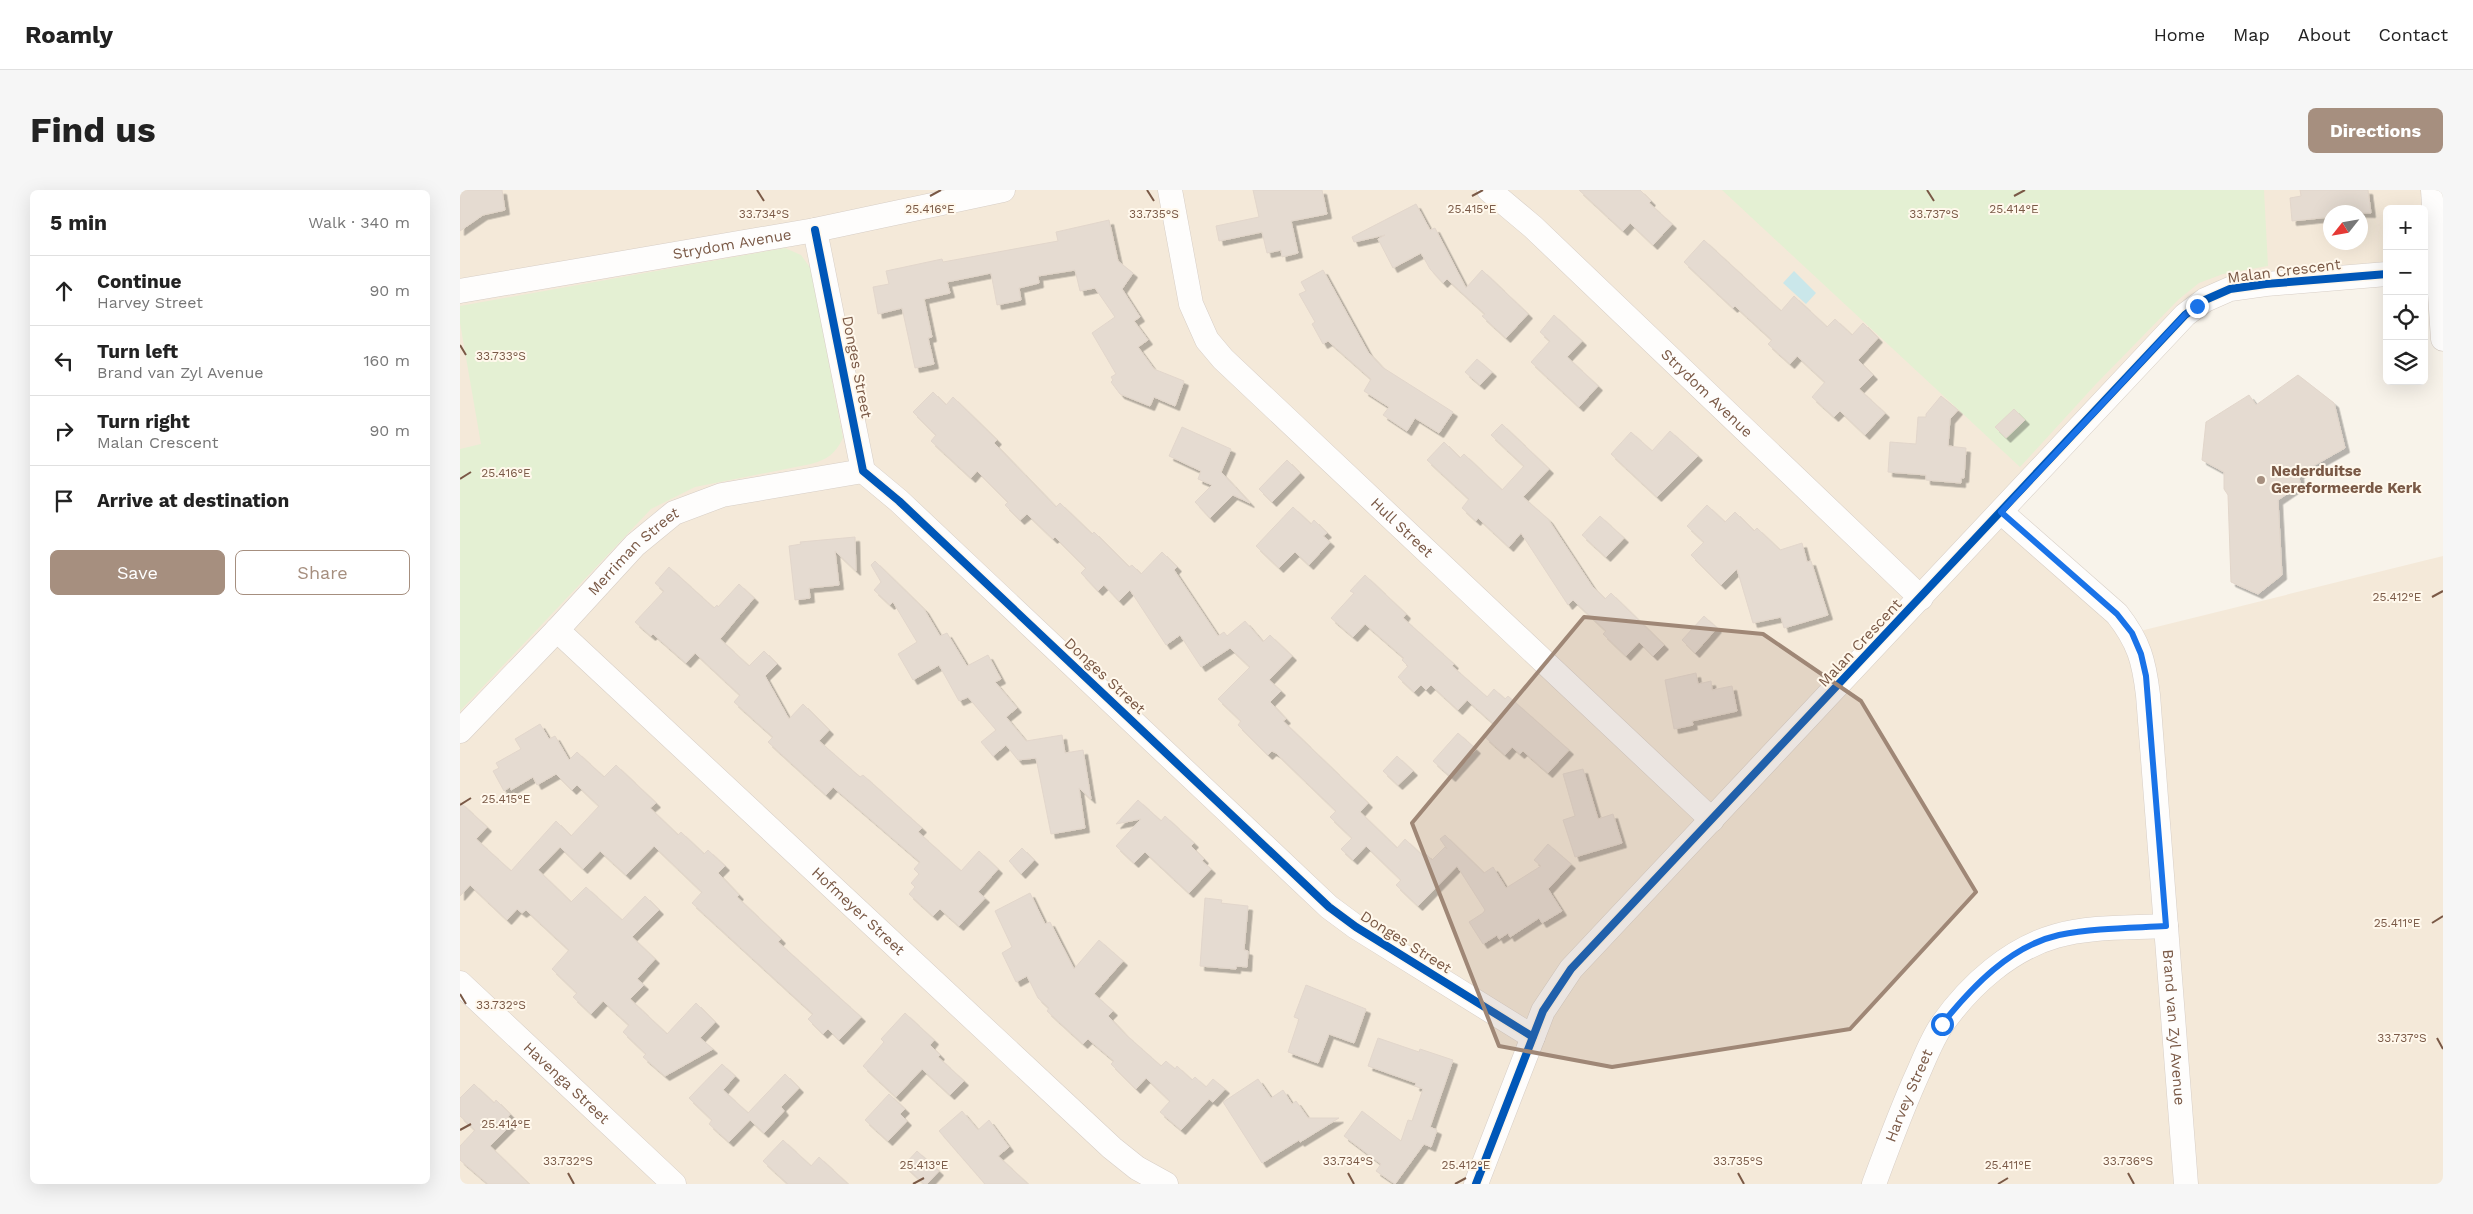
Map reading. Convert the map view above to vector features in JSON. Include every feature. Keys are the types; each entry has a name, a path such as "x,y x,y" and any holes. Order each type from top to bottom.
{"street":[{"name":"Strydom Avenue","path":"460,291 815,230 1002,190"},
{"name":"Hull Street","path":"1170,190 1191,304 1207,340 1223,359 1712,820"},
{"name":"Strydom Avenue","path":"1489,190 1533,227 1921,598"},
{"path":"2433,190 2431,271 2443,339"},
{"name":"Donges Street","path":"815,230 863,471 899,501 1329,907 1364,932 1533,1037"},
{"name":"Malan Crescent","path":"1476,1184 1543,1011 1571,969 2185,315 2205,300 2230,289 2244,286 2383,274"},
{"name":"Merriman Street","path":"460,731 635,545 674,513 722,495 863,471"},
{"name":"Brand van Zyl Avenue","path":"2001,512 2117,614 2132,633 2141,654 2148,695 2186,1184"},
{"name":"Hofmeyer Street","path":"557,630 1112,1148 1137,1168 1166,1184"},
{"name":"Harvey Street","path":"1874,1184 1894,1128 1934,1038 1957,1006 1997,968 2015,953 2057,936 2085,931 2166,926"},
{"name":"Havenga Street","path":"460,983 674,1184"}],"highlighted area":[{"path":"1584,617 1763,634 1861,701 1976,892 1850,1029 1612,1067 1499,1046 1412,823"}],"shaded area":[{"path":"460,190 2432,190 2437,270 2428,271 2428,205 2383,205 2383,275 2205,300 2002,512 2132,633 2443,556 2443,1184 460,1184"}],"green space":[{"path":"1722,190 2264,190 2268,266 2223,274 2199,283 2178,300 2096,384 2020,467"},
{"path":"785,248 801,255 811,269 843,438 837,448 826,458 811,464 695,487 651,509 460,711 460,449 481,444 460,323 460,306"}],"water":[{"path":"1794,271 1816,293 1806,304 1783,283"}],"building":[{"path":"460,190 502,190 505,210 483,215 460,231"},
{"path":"1253,190 1322,190 1327,214 1291,221 1298,253 1282,257 1281,250 1267,253 1262,232 1219,241 1216,226 1259,217"},
{"path":"1579,190 1640,190 1651,201 1649,203 1672,224 1653,245 1630,223 1623,231"},
{"path":"2300,190 2368,190 2371,213 2368,213 2368,205 2323,205 2323,218 2292,221 2290,198 2301,196"},
{"path":"1416,204 1430,230 1435,228 1466,288 1482,270 1528,314 1506,338 1482,316 1485,314 1447,279 1443,283 1430,269 1421,253 1393,268 1378,239 1385,235 1354,242 1352,237"},
{"path":"1109,220 1118,261 1133,273 1122,289 1140,317 1134,321 1148,340 1138,347 1154,369 1184,381 1175,406 1154,397 1150,406 1120,394 1111,382 1113,380 1111,377 1116,374 1092,333 1115,317 1095,288 1080,291 1075,270 1038,276 1039,283 1019,288 1021,300 997,305 991,273 947,282 950,293 924,299 932,337 928,338 934,364 915,368 902,308 878,314 873,287 889,284 886,271 942,259 943,262 1058,241 1056,232"},
{"path":"1704,240 1781,311 1794,296 1827,327 1835,319 1852,335 1863,323 1878,338 1858,360 1873,375 1859,389 1885,413 1865,435 1840,411 1834,417 1812,397 1825,382 1797,356 1790,364 1768,344 1772,340 1735,306 1733,308 1684,262"},
{"path":"1323,270 1368,352 1382,367 1453,412 1439,433 1415,418 1407,431 1383,415 1389,407 1364,391 1371,379 1328,341 1323,344 1312,324 1315,322 1299,294 1306,291 1301,282"},
{"path":"1554,315 1582,341 1567,357 1598,386 1579,407 1531,362 1550,341 1540,332"},
{"path":"1477,359 1492,372 1480,385 1465,372"},
{"name":"Nederduitse Gereformeerde Kerk","path":"2298,375 2334,403 2345,448 2299,474 2300,485 2278,500 2282,575 2258,594 2231,582 2228,495 2224,489 2224,472 2202,460 2206,422 2249,395 2256,405"},
{"path":"933,392 946,405 953,397 997,440 994,443 1056,507 1060,503 1092,534 1094,532 1129,567 1132,565 1141,574 1162,552 1177,567 1174,570 1218,636 1224,632 1227,636 1245,621 1263,642 1270,635 1292,656 1269,680 1281,691 1270,702 1286,719 1283,721 1368,803 1360,812 1397,848 1405,839 1423,856 1426,854 1432,860 1445,847 1447,849 1440,839 1445,835 1484,873 1493,867 1506,888 1541,866 1534,860 1548,844 1571,864 1548,889 1562,911 1542,923 1539,918 1510,937 1508,933 1499,939 1497,935 1483,944 1469,922 1485,910 1457,866 1418,906 1396,885 1401,880 1366,846 1353,860 1341,849 1352,838 1330,817 1336,811 1276,753 1272,751 1268,755 1238,725 1241,721 1218,699 1250,667 1230,648 1201,667 1180,635 1166,645 1130,590 1119,601 1104,585 1098,591 1081,573 1086,568 1055,537 1053,539 1027,514 1020,520 1005,505 1008,502 977,471 971,478 931,441 936,435 913,412"},
{"path":"1941,396 1958,410 1950,419 1948,446 1966,448 1964,478 1961,478 1961,483 1926,480 1926,475 1888,472 1890,442 1916,444 1918,417 1926,417 1926,414"},
{"path":"2014,409 2025,420 2006,438 1995,427"},
{"path":"1502,424 1549,469 1523,497 1548,519 1592,586 1605,599 1611,593 1664,645 1653,656 1639,642 1626,656 1603,634 1606,631 1573,600 1568,605 1521,533 1509,547 1478,518 1476,521 1462,508 1469,499 1427,460 1444,442 1460,458 1464,454 1502,490 1524,466 1491,435"},
{"path":"1182,427 1231,449 1221,472 1250,503 1233,495 1210,518 1195,502 1212,485 1198,479 1201,471 1169,456"},
{"path":"1670,431 1698,456 1657,497 1611,454 1631,432 1652,451"},
{"path":"1287,460 1300,473 1272,502 1259,489"},
{"path":"1707,505 1725,522 1735,512 1754,531 1757,528 1780,550 1802,543 1807,562 1811,561 1828,615 1784,628 1781,617 1753,623 1737,569 1721,585 1691,555 1704,542 1687,526"},
{"path":"1293,507 1311,524 1314,520 1327,533 1323,536 1330,542 1309,565 1295,552 1279,568 1256,546"},
{"path":"1600,516 1624,538 1606,557 1582,535"},
{"path":"855,537 856,571 835,551 839,585 809,588 810,598 795,600 789,546 801,544 800,542"},
{"path":"875,561 924,609 940,636 947,633 967,666 988,655 1001,679 995,682 1017,708 1006,717 1026,741 1062,735 1065,753 1083,750 1091,799 1079,788 1085,828 1051,834 1036,758 1018,760 1006,745 993,756 981,742 996,730 968,697 959,701 939,665 913,680 898,654 917,642 893,602 890,605 874,590 881,582 871,565"},
{"path":"669,567 714,608 717,605 718,607 739,584 754,598 720,639 749,666 764,651 777,664 765,676 789,719 803,704 829,730 819,741 860,777 863,775 922,828 918,832 961,871 979,851 998,869 978,892 985,898 959,926 940,909 933,916 909,894 915,887 911,883 919,874 914,869 920,862 833,787 826,795 768,742 773,737 734,702 740,695 695,653 686,663 653,634 651,636 635,622 664,591 655,583"},
{"path":"1365,575 1406,614 1403,618 1487,697 1494,689 1505,699 1508,696 1569,750 1548,773 1523,751 1520,754 1512,747 1505,755 1485,737 1495,725 1467,700 1458,710 1431,685 1426,690 1421,685 1414,692 1398,677 1408,666 1402,660 1404,658 1365,624 1353,637 1331,618 1354,593 1350,591"},
{"path":"1704,616 1717,628 1695,653 1682,640"},
{"path":"1696,673 1698,684 1711,681 1712,690 1732,686 1737,711 1692,721 1693,725 1674,729 1665,680"},
{"path":"540,724 549,739 555,736 569,760 577,752 604,777 616,765 656,803 650,808 678,835 681,832 704,854 708,850 725,866 718,873 739,895 737,897 781,939 778,942 861,1017 839,1040 828,1029 823,1034 808,1019 813,1014 692,903 702,892 654,846 626,875 600,851 583,869 560,847 538,870 571,902 586,887 622,920 645,896 659,910 632,937 655,959 637,979 644,985 630,999 667,1034 696,1003 715,1022 700,1038 713,1049 665,1076 643,1057 646,1054 623,1032 629,1025 603,1001 591,1014 573,997 577,993 552,969 569,950 526,910 522,913 517,909 507,920 470,885 460,896 460,802 487,827 476,839 511,871 556,821 571,836 599,806 577,785 572,790 556,774 537,785 533,777 511,790 510,787 504,791 493,771 499,768 496,763 521,749 515,739"},
{"path":"1458,733 1476,749 1451,777 1433,761"},
{"path":"1397,756 1413,771 1398,785 1383,771"},
{"path":"1583,769 1598,819 1613,814 1622,843 1575,857 1563,820 1575,816 1563,774"},
{"path":"1138,800 1161,821 1165,816 1194,843 1191,846 1204,859 1202,861 1211,869 1189,893 1145,852 1134,863 1116,846 1141,819 1116,824"},
{"path":"1022,848 1034,860 1021,874 1009,861"},
{"path":"1030,893 1045,924 1050,922 1074,969 1099,940 1123,961 1094,994 1113,1011 1108,1016 1125,1034 1161,1066 1166,1061 1175,1069 1177,1066 1192,1080 1195,1077 1206,1087 1213,1079 1225,1089 1213,1102 1209,1099 1181,1130 1160,1112 1170,1101 1146,1078 1136,1089 1111,1064 1114,1061 1088,1039 1083,1044 1047,1011 1049,1008 1038,998 1027,976 1016,982 1002,953 1012,947 995,911"},
{"path":"1205,898 1222,900 1221,903 1248,906 1244,950 1248,951 1247,967 1236,966 1236,969 1200,966"},
{"path":"1306,985 1366,1009 1354,1043 1329,1034 1318,1063 1288,1052 1299,1019 1294,1017"},
{"path":"905,1013 934,1040 930,1045 940,1055 938,1057 964,1081 950,1095 922,1069 896,1097 863,1066 884,1042 881,1039"},
{"path":"1378,1038 1419,1052 1420,1049 1453,1060 1430,1127 1437,1130 1431,1147 1424,1144 1395,1184 1376,1171 1381,1164 1344,1136 1362,1111 1401,1141 1408,1120 1412,1121 1423,1089 1415,1086 1416,1083 1368,1066"},
{"path":"722,1064 735,1076 723,1090 748,1113 785,1074 799,1088 781,1107 784,1111 764,1133 750,1120 729,1142 709,1124 712,1120 689,1098"},
{"path":"1258,1079 1271,1098 1283,1090 1292,1104 1296,1101 1308,1118 1339,1118 1262,1163 1223,1102"},
{"path":"474,1084 494,1103 496,1100 510,1114 508,1117 514,1122 490,1146 529,1184 488,1184 460,1160 460,1146 475,1130 460,1116 460,1098"},
{"path":"889,1094 905,1109 900,1114 907,1121 888,1141 865,1120"},
{"path":"962,1111 978,1130 989,1120 1009,1147 998,1156 1028,1184 985,1184 939,1131"},
{"path":"783,1140 811,1166 819,1157 848,1184 788,1184 763,1161"},
{"path":"917,1151 939,1171 927,1184 924,1184 904,1165"}],"cycle path":[{"path":"815,230 863,471 899,501 1329,907 1356,927 1533,1037"},
{"path":"1476,1184 1543,1011 1571,969 2185,315 2205,300 2230,289 2266,284 2383,274"}],"place":[{"name":"Nederduitse Gereformeerde Kerk","path":"2261,480"}],"route":[{"path":"1942,1024 1976,986 2015,953 2036,943 2057,936 2085,931 2166,926 2148,695 2141,654 2132,633 2117,614 2001,512 2185,315 2197,306"}]}
